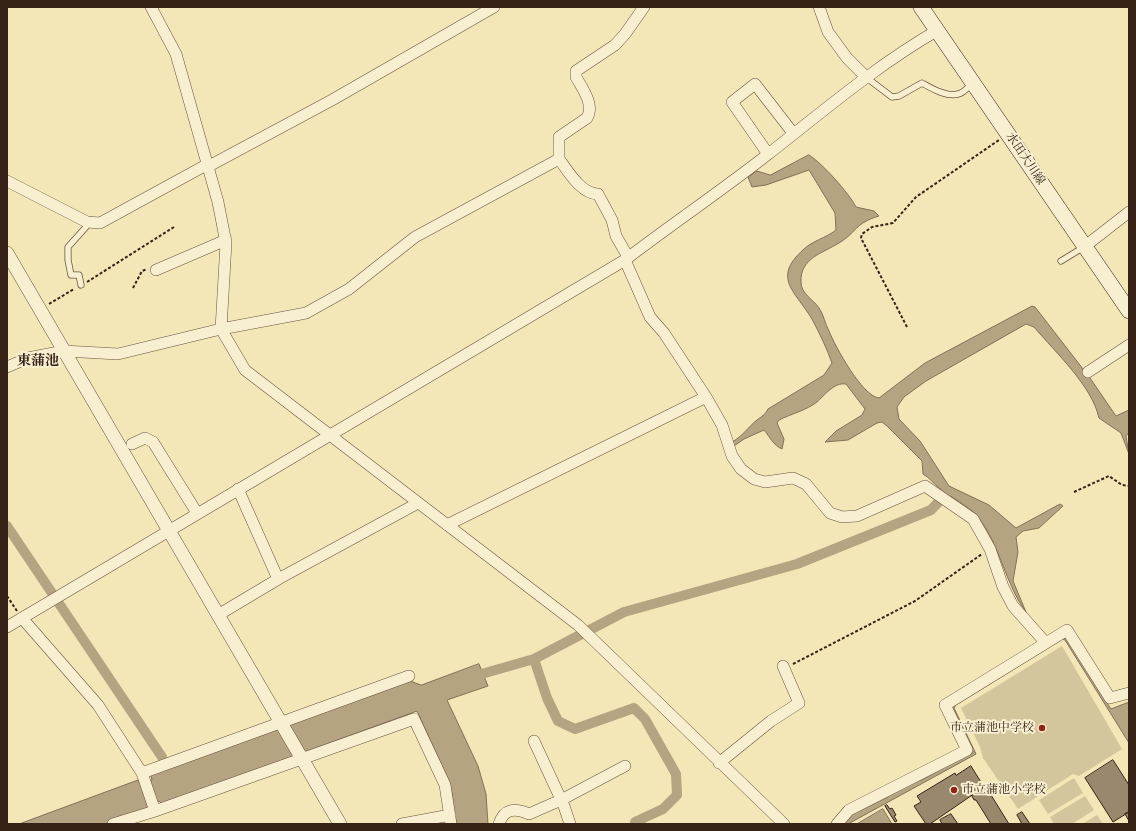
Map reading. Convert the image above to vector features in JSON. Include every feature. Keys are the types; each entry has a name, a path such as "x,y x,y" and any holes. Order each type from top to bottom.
{"main road":[{"name":"水田大川線","path":"922,7 1129,311"}],"street":[{"path":"7,181 88,222 100,223 332,100 494,7"},
{"path":"644,7 625,34 614,45 576,71 576,77 591,108 587,118 559,137 559,159 575,180 591,194 598,194 612,220 616,236 627,259 650,317 664,332 706,397 722,425 732,456 741,469 754,479 765,482 793,478 806,484 830,512 842,517 857,516 925,486 973,519 990,549 1003,586 1013,606 1045,642"},
{"path":"819,7 828,32 847,58 867,78"},
{"path":"152,10 173,49 222,216 226,240 220,329 244,370 578,625 591,636 719,763 784,824"},
{"path":"7,627 627,259 707,201 793,133 908,46 938,30"},
{"path":"768,154 732,102 755,84 793,133"},
{"path":"7,367 28,358 64,351 118,354 220,329 306,313 349,289 415,237 559,159"},
{"path":"1084,247 1129,212"},
{"path":"152,269 226,240"},
{"path":"7,253 170,529 218,615 340,824"},
{"path":"1088,372 1129,345"},
{"path":"447,525 706,397"},
{"path":"132,444 145,438 153,442 197,513"},
{"path":"238,489 278,579"},
{"path":"218,615 278,579 418,503"},
{"path":"22,618 98,705 144,777 154,807"},
{"path":"837,824 849,810 967,750 945,705 1045,642 1067,630 1110,698 1129,693"},
{"path":"719,763 771,721 799,704 784,667"},
{"path":"144,777 282,726 409,676"},
{"path":"113,824 154,807 299,755 414,719 445,785 450,820 402,824"},
{"path":"534,741 561,800 570,824"},
{"path":"499,824 503,815 508,810 519,810 529,814 561,800 625,766"}],"lane":[{"path":"867,78 892,97 899,96 922,83 939,91 955,94 960,93 974,83"},
{"path":"80,285 79,275 71,275 68,260 68,246 86,227 88,222"},
{"path":"1061,261 1084,247"}],"path":[{"path":"907,327 861,238 862,234 872,227 893,223 916,197 1008,134"},
{"path":"46,305 174,227"},
{"path":"133,288 142,271 152,269"},
{"path":"1074,492 1109,476 1122,485 1129,486"},
{"path":"784,667 915,601 990,549"},
{"path":"7,596 22,618"}],"shaded area":[{"path":"809,155 835,179 848,194 856,207 874,211 879,216 860,225 845,239 820,253 808,262 804,267 801,282 805,293 821,311 832,338 843,358 857,380 872,395 879,398 925,363 1032,306 1035,307 1090,378 1116,416 1129,410 1129,432 1126,436 1129,454 1121,433 1099,418 1089,394 1072,370 1034,327 1026,324 926,381 904,397 897,407 899,419 920,441 949,486 989,505 1016,528 1060,504 1063,506 1039,528 1023,531 1016,537 1018,552 1013,581 1026,612 1013,589 992,539 978,517 944,492 923,474 922,461 887,426 882,422 877,423 848,440 825,442 836,431 862,415 865,409 846,384 833,387 813,405 779,420 777,423 784,439 782,449 774,443 764,430 744,439 734,446 732,442 766,413 768,409 824,375 832,363 816,326 794,293 788,277 789,269 794,260 804,249 836,230 835,213 809,170 766,185 752,187 748,177 757,171 770,175"},
{"path":"1061,637 1067,639 1111,709 1129,702 1129,743 1063,639 956,705 954,708 976,754 848,824 844,824 849,816 888,797 890,793 916,778 920,781 973,752 951,707"},
{"name":"市立蒲池中学校","path":"1062,646 1122,749 1079,776 1073,774 1018,809 983,758 980,747 961,708"},
{"path":"479,664 488,686 447,700 478,766 486,794 488,824 455,824 452,794 448,779 417,711 162,804 159,801 147,805 149,809 107,824 19,824 138,780 140,784 152,780 151,775 410,681 421,685"},
{"path":"1074,778 1083,793 1048,814 1039,800"},
{"path":"1085,796 1094,810 1072,824 1054,824 1050,817"},
{"path":"883,809 892,824 857,824"},
{"path":"1097,815 1103,824 1082,824"}],"building":[{"path":"1113,760 1129,785 1129,812 1113,822 1085,778"},
{"path":"971,766 984,787 930,824 926,824 914,806 921,802 917,796 955,773 956,775"},
{"path":"989,783 995,792 991,795 1009,824 991,824 972,796"},
{"path":"887,805 890,809 892,808 896,815 894,816 897,821 895,822 885,806"},
{"path":"1022,812 1030,824 1022,824 1017,815"},
{"path":"1129,812 1129,821 1125,814"},
{"path":"951,814 958,824 942,824 940,820"}],"waterway":[{"path":"471,677 534,659 624,612 797,564 931,510 947,493"},
{"path":"7,526 162,757"},
{"path":"534,659 547,698 558,721 575,729 634,708 645,719 676,774 677,795 663,809 635,822"}],"place":[{"name":"市立蒲池中学校","path":"1042,728"},
{"name":"市立蒲池小学校","path":"954,790"}],"district":[{"name":"東蒲池","path":"38,362"}]}
